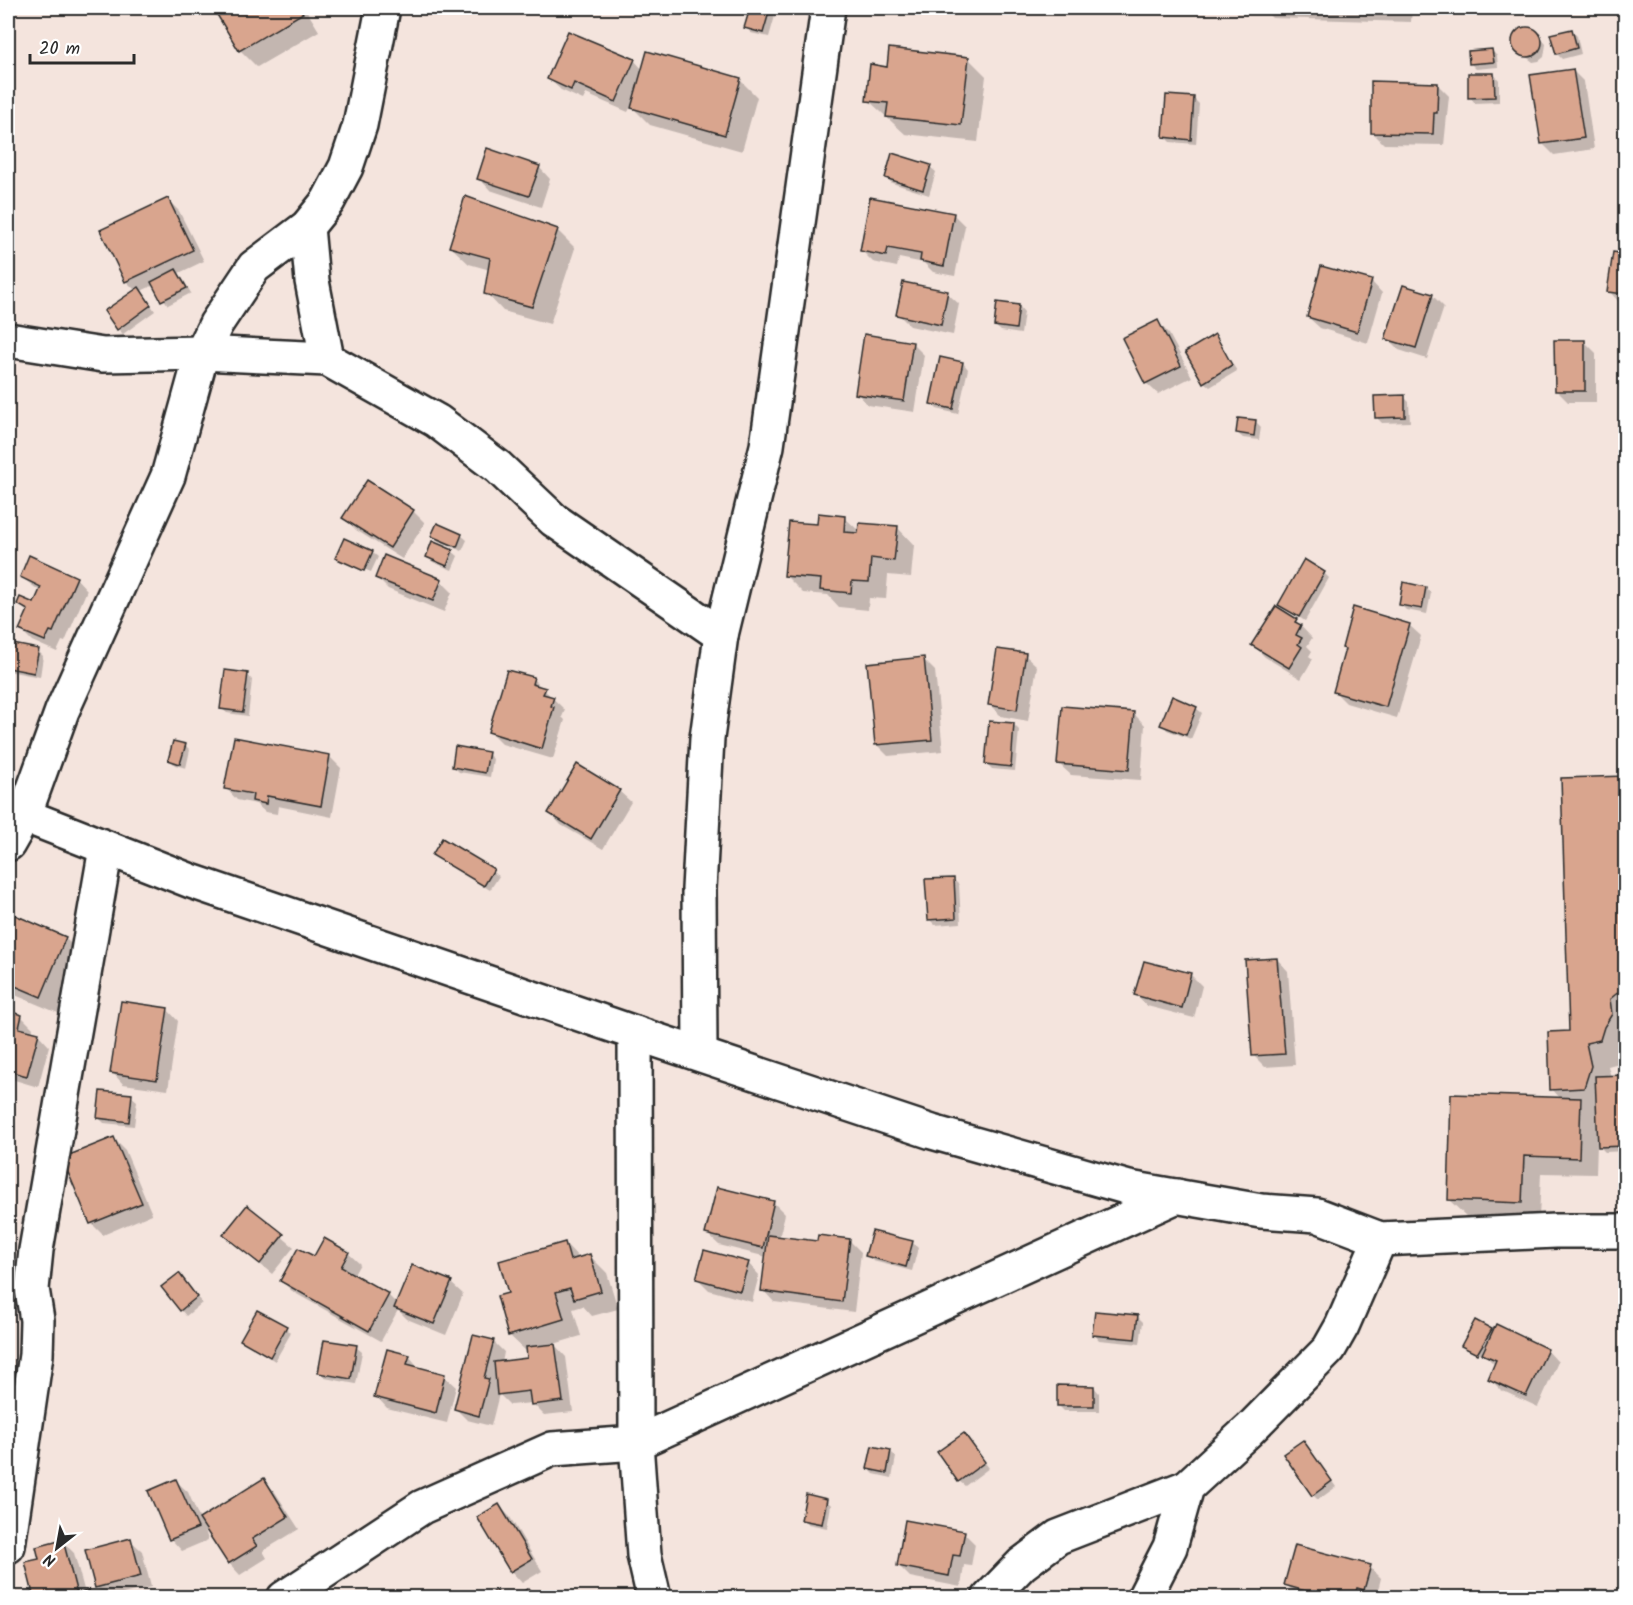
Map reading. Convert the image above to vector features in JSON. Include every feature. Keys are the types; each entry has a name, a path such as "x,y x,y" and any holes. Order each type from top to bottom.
{"street":[{"path":"8,844 16,812 168,476 202,353 216,324 254,267 307,227 328,201 346,167 360,125 383,8"},
{"path":"700,1053 699,889 707,738 721,635 767,446 828,8"},
{"path":"307,227 312,281 327,359"},
{"path":"8,340 103,355 202,353 327,359 436,421 498,467 554,520 721,635"},
{"path":"16,812 106,848 351,937 635,1033 932,1132 1129,1188 1262,1211 1317,1215 1380,1239 1556,1231 1626,1231"},
{"path":"8,1546 36,1355 37,1320 32,1289 36,1250 106,848"},
{"path":"635,1033 636,1443 644,1555 654,1598"},
{"path":"301,1592 422,1507 552,1449 636,1443 1178,1196"},
{"path":"989,1598 1022,1564 1059,1537 1187,1487 1249,1430 1329,1349 1342,1326 1380,1239"},
{"path":"1144,1598 1170,1547 1187,1487"}],"building":[{"path":"213,8 299,8 303,13 239,51"},
{"path":"750,8 770,9 763,33 744,28"},
{"path":"1527,27 1533,28 1541,36 1541,48 1533,56 1527,57 1521,56 1513,48 1512,42 1513,36 1521,28"},
{"path":"1572,29 1577,48 1556,54 1550,34"},
{"path":"568,31 635,59 616,102 574,83 571,90 547,79"},
{"path":"889,48 969,57 961,125 886,117 888,103 866,101 870,64 887,67"},
{"path":"1492,49 1494,62 1469,64 1468,51"},
{"path":"647,51 741,78 725,135 631,108"},
{"path":"1573,69 1584,138 1541,144 1530,75"},
{"path":"1468,73 1494,73 1495,97 1468,98"},
{"path":"1371,81 1438,83 1437,113 1434,113 1433,134 1371,133"},
{"path":"1166,95 1194,97 1191,140 1163,137"},
{"path":"487,148 540,166 529,196 477,179"},
{"path":"892,153 931,165 923,190 885,178"},
{"path":"465,196 558,229 532,307 484,294 490,258 449,247"},
{"path":"870,197 954,213 944,266 920,261 921,254 888,248 886,256 860,251"},
{"path":"168,198 193,250 125,282 100,230"},
{"path":"1613,252 1626,254 1626,294 1607,292"},
{"path":"1321,266 1372,280 1357,332 1307,317"},
{"path":"176,269 187,288 161,301 151,282"},
{"path":"903,282 948,291 941,325 896,315"},
{"path":"1403,285 1433,294 1416,348 1385,339"},
{"path":"139,287 151,305 117,330 104,311"},
{"path":"997,302 1019,305 1016,329 994,326"},
{"path":"1158,320 1181,366 1145,384 1122,338"},
{"path":"864,334 913,342 904,401 855,394"},
{"path":"1215,334 1232,365 1203,383 1185,352"},
{"path":"1554,340 1585,340 1585,391 1555,391"},
{"path":"940,357 963,362 953,409 930,404"},
{"path":"1405,395 1405,417 1375,418 1374,396"},
{"path":"1238,418 1256,420 1254,436 1236,433"},
{"path":"367,480 414,510 390,548 342,518"},
{"path":"818,513 845,516 844,532 858,533 859,523 898,526 894,561 871,558 869,582 852,581 851,593 820,590 821,579 784,576 789,522 817,524"},
{"path":"437,523 462,534 457,547 431,536"},
{"path":"344,538 373,551 364,571 335,558"},
{"path":"432,541 453,550 447,566 426,557"},
{"path":"29,555 77,577 53,632 50,631 45,641 19,630 28,610 17,604 20,597 34,603 41,587 20,577"},
{"path":"384,555 442,579 433,601 375,578"},
{"path":"1304,559 1325,572 1299,617 1278,605"},
{"path":"1403,582 1426,587 1422,609 1399,605"},
{"path":"1276,606 1297,619 1295,622 1301,625 1296,635 1302,638 1298,644 1302,647 1289,668 1251,645"},
{"path":"1353,607 1410,624 1386,707 1333,692 1345,649 1342,648"},
{"path":"8,643 39,649 34,673 8,668"},
{"path":"997,649 1026,653 1017,710 988,705"},
{"path":"924,657 932,740 875,745 867,663"},
{"path":"225,670 248,673 243,712 220,709"},
{"path":"507,670 534,677 532,684 546,688 543,694 554,697 551,706 554,707 542,749 488,732"},
{"path":"1172,696 1197,707 1186,735 1160,725"},
{"path":"1062,706 1134,712 1129,770 1057,764"},
{"path":"989,721 1014,723 1011,767 985,764"},
{"path":"234,737 330,755 321,806 267,796 266,804 252,801 253,794 224,789"},
{"path":"173,741 186,744 180,764 168,760"},
{"path":"455,746 489,752 485,773 452,767"},
{"path":"577,764 620,790 591,839 548,813"},
{"path":"1626,776 1626,986 1610,999 1612,1014 1604,1027 1600,1040 1586,1043 1591,1066 1584,1088 1550,1090 1548,1032 1569,1031 1561,778"},
{"path":"442,838 494,869 484,886 432,855"},
{"path":"954,878 956,918 928,920 925,879"},
{"path":"8,912 66,937 41,997 8,983"},
{"path":"1277,958 1285,1054 1252,1056 1245,960"},
{"path":"1144,961 1191,973 1182,1008 1134,995"},
{"path":"121,1001 168,1008 157,1080 110,1073"},
{"path":"8,1011 22,1015 19,1028 39,1033 27,1076 8,1071"},
{"path":"1626,1075 1626,1146 1598,1147 1595,1076"},
{"path":"100,1091 132,1094 129,1122 97,1118"},
{"path":"1451,1094 1581,1098 1579,1158 1524,1156 1522,1203 1448,1200"},
{"path":"114,1137 142,1203 90,1224 62,1158"},
{"path":"717,1187 774,1201 763,1248 705,1234"},
{"path":"247,1205 284,1234 260,1264 223,1235"},
{"path":"872,1231 913,1241 906,1267 865,1256"},
{"path":"768,1235 817,1241 818,1235 850,1239 842,1302 761,1291"},
{"path":"324,1238 349,1252 341,1267 389,1294 369,1331 280,1281 298,1248 314,1256"},
{"path":"565,1242 570,1260 590,1254 601,1291 574,1299 570,1288 556,1292 564,1319 508,1336 497,1296 508,1293 499,1261"},
{"path":"704,1250 749,1262 740,1291 696,1279"},
{"path":"412,1265 452,1281 434,1324 394,1308"},
{"path":"179,1273 197,1297 180,1311 161,1287"},
{"path":"257,1310 287,1326 270,1357 240,1340"},
{"path":"1095,1311 1138,1315 1135,1339 1092,1335"},
{"path":"1475,1320 1492,1329 1477,1354 1461,1346"},
{"path":"1496,1324 1548,1349 1526,1396 1488,1379 1496,1360 1482,1354"},
{"path":"473,1335 494,1340 484,1378 489,1379 479,1416 454,1409"},
{"path":"324,1340 357,1345 351,1379 318,1373"},
{"path":"555,1344 563,1401 531,1405 529,1391 497,1395 494,1362 527,1358 526,1347"},
{"path":"387,1349 410,1355 407,1364 445,1374 436,1413 374,1397"},
{"path":"1057,1385 1094,1386 1094,1406 1057,1406"},
{"path":"964,1433 985,1462 958,1482 937,1452"},
{"path":"1303,1440 1332,1481 1312,1496 1283,1454"},
{"path":"872,1446 891,1450 887,1473 867,1469"},
{"path":"264,1478 288,1517 252,1539 257,1546 228,1564 199,1519"},
{"path":"176,1479 198,1528 169,1540 148,1491"},
{"path":"806,1494 827,1499 822,1524 801,1520"},
{"path":"499,1504 532,1559 510,1572 477,1517"},
{"path":"1626,1514 1626,1546 1622,1546"},
{"path":"905,1520 965,1531 960,1556 953,1555 949,1576 897,1566"},
{"path":"131,1538 141,1576 95,1588 85,1550"},
{"path":"63,1540 77,1594 89,1590 91,1598 34,1598 25,1562 39,1559 36,1547"},
{"path":"1295,1545 1371,1565 1364,1590 1357,1588 1354,1598 1330,1598 1284,1585"},
{"path":"528,1588 535,1598 515,1598"},
{"path":"496,1590 502,1598 486,1598"}]}
